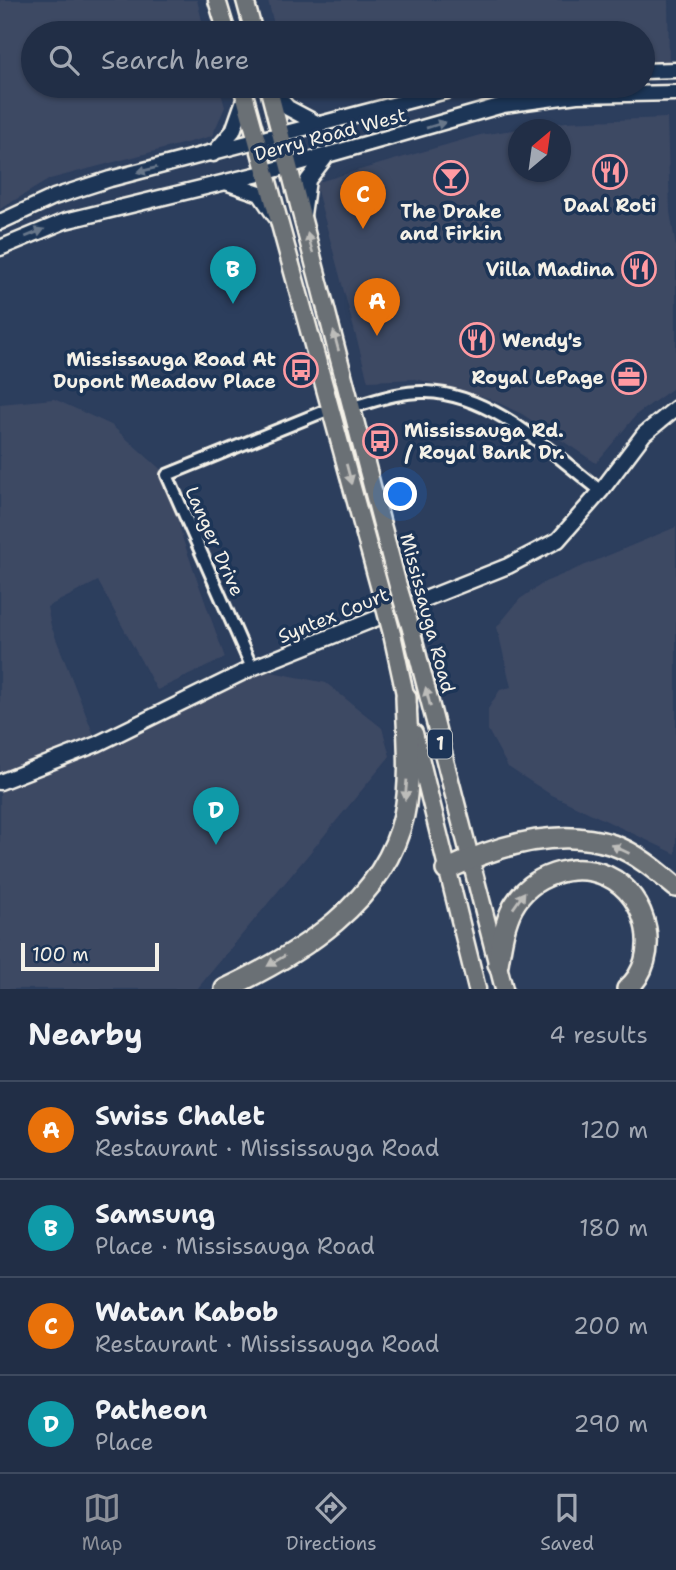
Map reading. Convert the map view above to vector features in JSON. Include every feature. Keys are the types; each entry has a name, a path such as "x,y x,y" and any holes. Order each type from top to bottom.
{"highway":[{"path":"225,989 325,931 353,906 376,878 393,849 404,815 408,770 406,697"},
{"path":"446,870 470,858 545,839 577,836 615,846 652,866 676,887"},
{"path":"498,964 509,916 529,886 552,873 580,870 607,876 626,890 643,914 648,953 636,981 627,989"}],"main road":[{"path":"217,0 223,21"},
{"path":"245,0 251,21"},
{"path":"655,71 676,71"},
{"name":"Derry Road West","path":"655,94 676,93"},
{"path":"213,154 233,131 242,98"},
{"name":"1","path":"246,98 392,634 446,870 477,989"},
{"name":"Mississauga Road","path":"272,98 504,989"},
{"path":"279,98 288,108 320,125"},
{"name":"Derry Road West","path":"0,222 54,197 110,179 420,98"},
{"name":"Derry Road West","path":"0,248 65,221 267,172 503,105 560,98"},
{"path":"303,217 308,180 327,156"},
{"path":"223,182 260,194 272,211 284,237"},
{"name":"Syntex Court","path":"0,782 97,744 252,668 508,566 558,540 601,491 644,434 676,408"}],"street":[{"path":"353,407 412,393 427,392 458,398 514,425 601,491"},
{"name":"Langer Drive","path":"252,668 167,475 332,408"}],"shaded area":[{"path":"0,0 197,0 202,21 21,21 21,98 222,98 225,107 212,136 50,179 0,209"},
{"path":"268,0 668,0 669,66 655,65 655,21 273,21"},
{"path":"667,118 670,212 676,248 676,386 637,414 596,463 522,414 488,398 416,379 368,381 315,183 480,135 508,131 508,182 571,182 571,122"},
{"path":"54,399 111,425 167,475 183,540 225,658 157,690 98,581 47,607 51,626 97,743 252,668 326,683 382,728 390,756 197,989 0,989 0,404"},
{"path":"676,527 676,854 550,794 508,767 488,730 488,709 500,690 511,687 497,627 520,599 545,582"}],"place":[{"name":"Daal Roti","path":"610,172"},
{"name":"The Drake and Firkin","path":"451,178"},
{"name":"Watan Kabob","path":"363,229"},
{"name":"Villa Madina","path":"639,269"},
{"name":"Samsung","path":"233,304"},
{"name":"Swiss Chalet","path":"377,336"},
{"name":"Wendy's","path":"477,340"},
{"name":"Mississauga Road At Dupont Meadow Place","path":"301,370"},
{"name":"Royal LePage","path":"629,377"},
{"name":"Mississauga Rd. / Royal Bank Dr.","path":"380,441"},
{"name":"Patheon","path":"216,845"}]}
